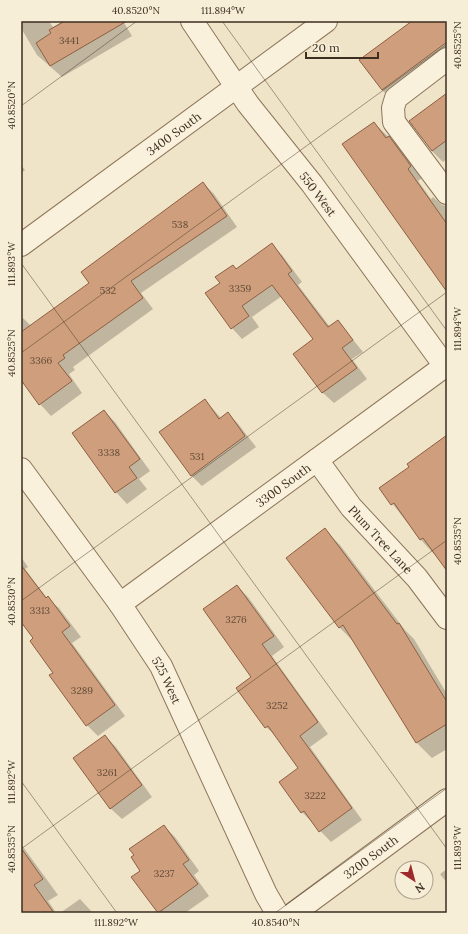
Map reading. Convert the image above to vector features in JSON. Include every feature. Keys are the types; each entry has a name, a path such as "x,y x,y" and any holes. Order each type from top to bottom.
{"street":[{"name":"550 West","path":"192,21 248,104 312,184 445,366"},
{"name":"3400 South","path":"21,245 326,21"},
{"path":"447,59 396,98 393,108 394,122 447,193"},
{"name":"3300 South","path":"120,604 445,366"},
{"name":"Plum Tree Lane","path":"317,460 351,507 417,578 447,618"},
{"name":"525 West","path":"21,469 120,604 162,666 266,894 277,913"},
{"name":"3200 South","path":"294,913 447,800"}],"building":[{"path":"65,21 127,21 50,66 36,43 51,33 49,30"},
{"path":"412,21 447,21 447,42 382,90 359,60"},
{"path":"447,93 447,140 432,151 409,121"},
{"path":"374,122 386,138 389,136 411,166 408,169 447,224 447,292 342,144"},
{"path":"203,182 227,216 131,281 143,298 63,355 65,358 58,363 72,381 39,405 21,380 21,332 89,283 81,272"},
{"path":"272,243 292,271 288,274 328,327 338,320 353,340 342,348 357,368 322,393 293,354 313,339 272,285 242,306 249,316 231,329 205,293 220,283 215,277 233,265 236,269"},
{"path":"205,399 219,419 228,412 245,436 191,476 159,432"},
{"path":"104,410 140,459 129,467 137,478 115,493 72,433"},
{"path":"447,435 447,571 423,538 420,540 394,503 391,505 379,488 409,467 407,464"},
{"path":"325,528 397,624 399,623 447,702 447,724 416,743 343,625 339,628 286,558"},
{"path":"21,565 46,598 48,596 70,626 62,632 115,705 86,726 49,675 53,673 30,641 33,638 21,622"},
{"path":"237,585 274,636 262,644 318,722 300,736 352,808 319,832 304,811 301,813 279,782 298,768 268,726 265,728 236,688 251,677 203,609"},
{"path":"105,735 142,785 110,809 73,758"},
{"path":"164,825 189,860 183,864 198,884 158,913 131,877 140,871 131,857 134,855 129,849"},
{"path":"21,848 43,879 34,885 54,913 21,913"}]}
